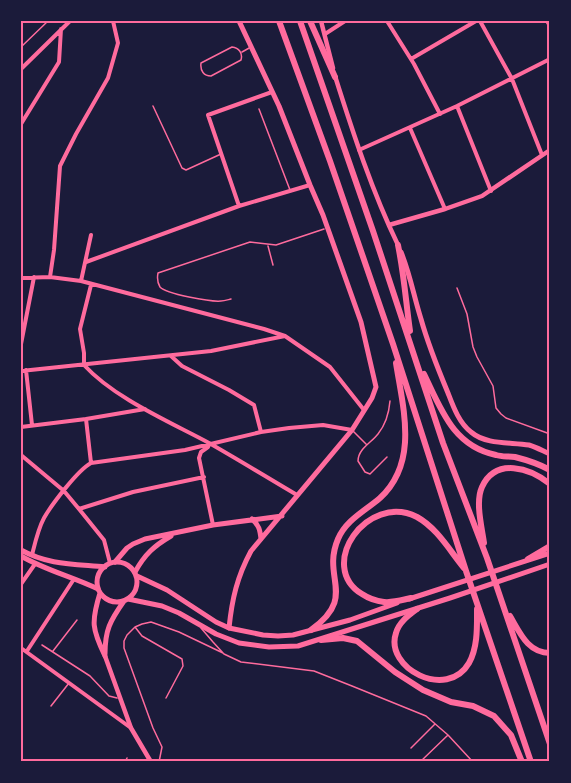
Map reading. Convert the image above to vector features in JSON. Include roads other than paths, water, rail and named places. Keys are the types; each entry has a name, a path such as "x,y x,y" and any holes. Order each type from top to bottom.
{"highway":[{"path":"279,21 393,344 466,572 531,762"},
{"path":"300,21 417,360 443,443 487,558 550,744"},
{"path":"310,21 335,77"},
{"path":"398,245 403,269 411,344"},
{"path":"311,630 327,616 336,599 337,587 333,572 333,556 338,539 346,525 382,495 398,473 403,461 404,416 393,344"},
{"path":"417,360 452,428 466,442 480,450 516,458 550,470"},
{"path":"487,558 480,503 482,487 488,479 499,470 516,468 536,475 550,484"},
{"path":"411,598 395,602 375,600 358,592 347,579 344,564 349,544 361,527 373,518 384,513 397,512 417,518 435,532 466,572"},
{"path":"528,560 550,546"},
{"path":"502,603 523,639 531,648 550,653"},
{"path":"417,609 398,627 395,634 395,651 407,667 424,677 440,681 458,675 470,661 474,651 478,605"},
{"path":"321,640 343,638 357,641 395,672 423,690 452,702 473,706 494,716 511,735 522,762"},
{"path":"550,702 550,711"}],"main road":[{"path":"229,628 235,589 241,570 251,552 352,430 372,398 376,387 361,322 328,228 279,106 239,21"},
{"path":"398,245 408,268 421,320 441,378 456,413 463,423 470,432 480,437 495,442 532,446 550,454"},
{"path":"105,656 93,627 99,591 97,579 99,573 127,548 145,539 213,525 282,516"},
{"path":"252,519 260,530 261,539"},
{"path":"105,656 108,629 112,618 136,591 136,574 142,559 160,542 176,533"},
{"path":"21,550 45,561 59,563 125,563 136,574 229,628 278,636 293,635 365,615 550,553"},
{"path":"21,556 35,564 74,578 99,591 108,600 119,602 126,600 162,606 216,634 239,643 269,648 298,646 321,640 550,564"}],"street":[{"path":"21,69 70,21"},
{"path":"50,277 60,166 108,78 118,43 113,21"},
{"path":"321,21 335,77 359,150 398,245"},
{"path":"325,34 345,21"},
{"path":"387,21 411,59 440,114"},
{"path":"411,59 478,21 512,79 542,155"},
{"path":"547,21 550,26"},
{"path":"21,124 59,62 61,29"},
{"path":"359,150 457,106 550,59"},
{"path":"239,206 208,115 272,92"},
{"path":"457,106 491,191"},
{"path":"410,128 446,209"},
{"path":"389,225 482,196 550,150"},
{"path":"86,262 239,206 310,185"},
{"path":"81,281 91,235"},
{"path":"21,344 34,277"},
{"path":"21,278 50,277 81,281 285,336 330,367 364,411"},
{"path":"91,285 80,329 84,365 94,377 119,394 211,444 297,495"},
{"path":"32,425 24,371 211,351 285,336"},
{"path":"171,355 182,366 254,405 261,432"},
{"path":"21,426 86,419 145,409"},
{"path":"86,419 91,463"},
{"path":"31,555 44,517 84,467 91,463 185,450 261,432 289,428 323,425 352,430"},
{"path":"211,444 201,452 200,458 213,525"},
{"path":"21,455 64,491 79,509 104,540 110,564"},
{"path":"79,509 133,492 204,477"},
{"path":"21,584 35,564"},
{"path":"27,651 74,578"},
{"path":"21,648 131,728"},
{"path":"105,656 131,728 151,762"}],"lane":[{"path":"21,47 48,21"},
{"path":"232,47 241,52 241,60 211,76 202,72 201,63 232,47"},
{"path":"241,52 252,47"},
{"path":"153,106 182,168 186,170 221,154"},
{"path":"259,110 290,191"},
{"path":"231,299 220,302 185,297 165,291 158,284 158,273 250,242 276,245 328,228"},
{"path":"269,244 273,265"},
{"path":"457,288 467,314 473,347 493,386 496,408 506,417 550,434"},
{"path":"387,457 372,473 367,473 357,458 378,434 385,422 390,401"},
{"path":"352,430 367,445"},
{"path":"53,652 77,620"},
{"path":"159,762 162,747 124,648 127,635 135,627 150,622 180,632 241,662 314,672 426,716 448,735 473,762"},
{"path":"199,625 224,654"},
{"path":"135,627 142,636 182,659 183,666 166,698"},
{"path":"42,645 90,676 109,696 121,699"},
{"path":"51,706 69,682"},
{"path":"411,748 435,723"},
{"path":"421,761 448,735"},
{"path":"124,762 128,758"}]}
